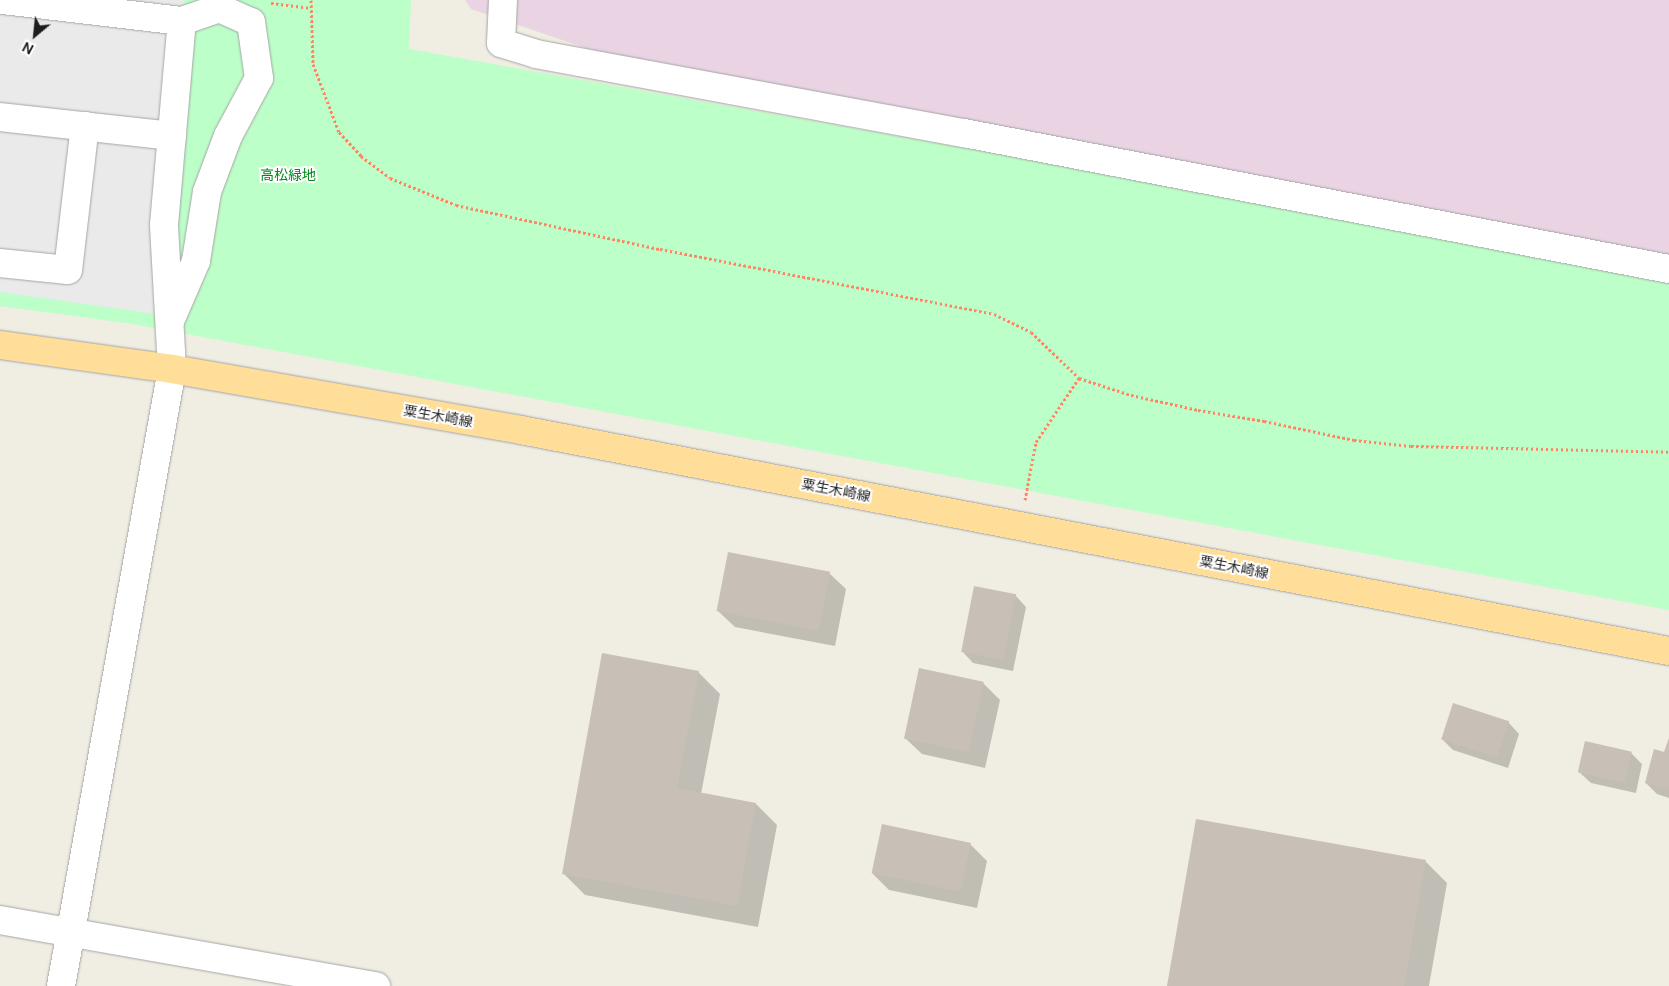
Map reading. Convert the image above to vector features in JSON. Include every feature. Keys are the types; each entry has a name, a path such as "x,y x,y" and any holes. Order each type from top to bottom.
{"main road":[{"name":"粟生木崎線","path":"0,344 172,369 530,432 1669,651"}],"street":[{"path":"3,0 182,21 219,8 251,22 258,78 228,136 207,192 196,261 170,321"},
{"path":"503,0 501,43 536,54 964,133 1669,269"},
{"path":"62,986 70,932 172,369 164,225 182,21"},
{"path":"0,117 172,136"},
{"path":"0,263 68,270 84,126"},
{"path":"0,920 376,986"}],"path":[{"path":"311,0 313,64 339,132 361,156 390,178 456,205 660,249 994,314 1031,332 1079,378 1131,395 1354,440 1420,447 1669,452"},
{"path":"266,2 311,8"},
{"path":"1024,501 1036,442 1079,378"}],"shaded area":[{"path":"0,0 184,0 156,314 0,292"},
{"path":"465,0 1669,0 1669,258 603,54 471,9"}],"green space":[{"name":"高松緑地","path":"0,0 411,0 409,49 1669,274 1669,610 133,324 0,306"}],"building":[{"path":"728,552 830,572 819,631 717,611"},
{"path":"974,586 1016,594 1003,660 961,652"},
{"path":"602,653 699,671 677,788 756,803 737,906 562,874"},
{"path":"919,668 984,682 969,752 904,738"},
{"path":"1453,703 1509,721 1497,757 1441,739"},
{"path":"1669,738 1668,790 1645,783 1654,749 1664,752"},
{"path":"1585,741 1632,752 1625,783 1578,772"},
{"path":"1196,819 1426,860 1404,986 1167,986"},
{"path":"882,824 971,843 961,892 872,873"}]}
